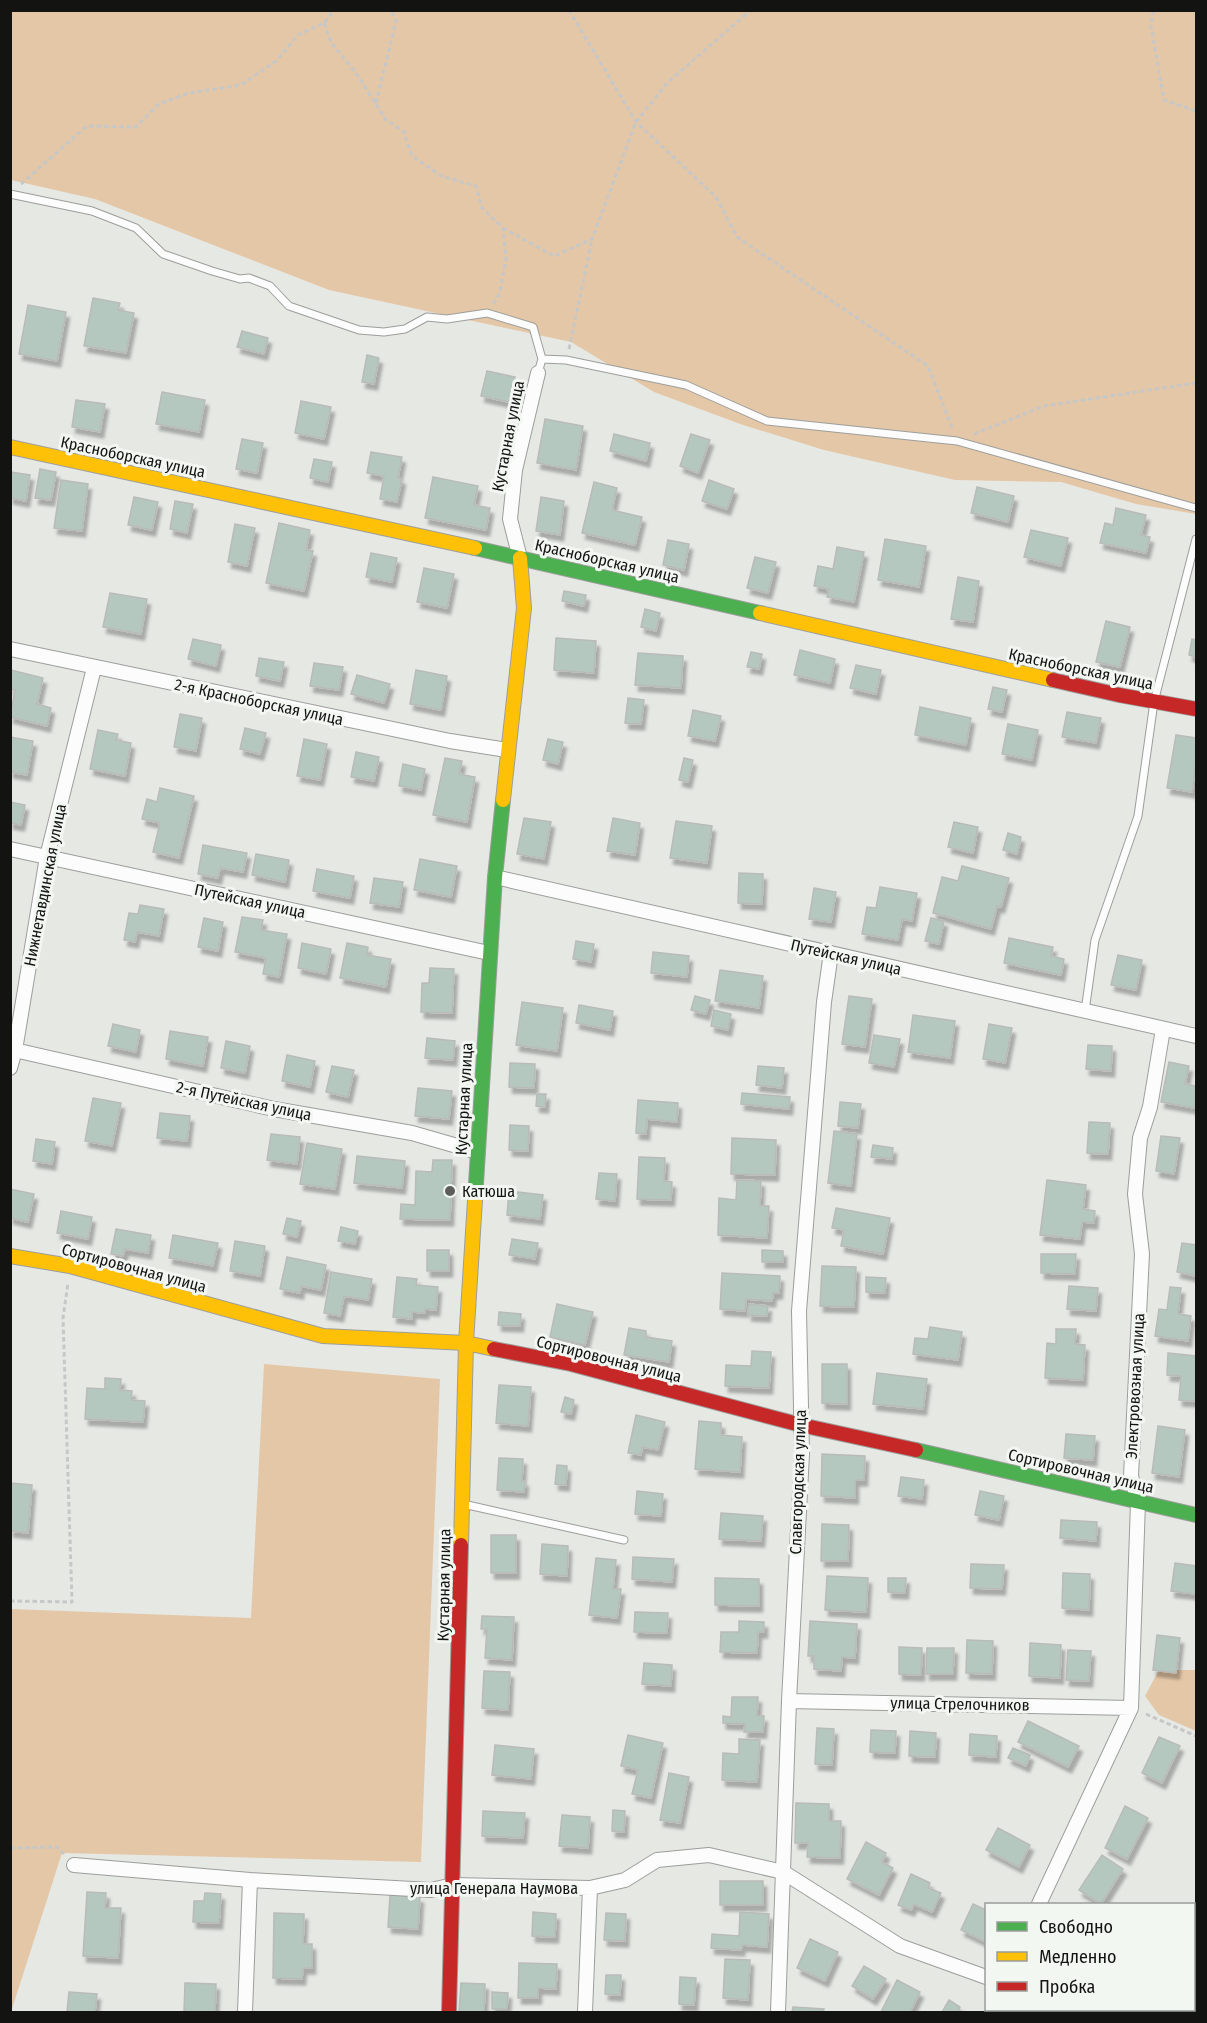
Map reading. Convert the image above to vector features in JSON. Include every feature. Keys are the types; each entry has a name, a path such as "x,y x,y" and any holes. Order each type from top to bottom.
{"street":[{"name":"Кустарная улица","path":"449,2013 466,1343 489,953 507,750 524,608 520,558 510,519 515,470 538,373"},
{"name":"Красноборская улица","path":"10,447 520,558 1154,702 1197,709"},
{"name":"2-я Красноборская улица","path":"10,650 450,741 507,750"},
{"name":"Нижнетавдинская улица","path":"10,1068 47,857 94,668"},
{"name":"Путейская улица","path":"10,849 489,953"},
{"name":"Путейская улица","path":"495,877 1197,1036"},
{"name":"Славгородская улица","path":"778,2013 789,1701 802,1454 800,1311 824,1002 831,953"},
{"name":"Электровозная улица","path":"1040,1903 1131,1708 1138,1502 1131,1476 1142,1254 1135,1194 1140,1138 1150,1107 1163,1029"},
{"name":"2-я Путейская улица","path":"13,1050 274,1109 412,1133 478,1152"},
{"name":"Сортировочная улица","path":"10,1256 70,1266 323,1336 466,1343 571,1364 801,1425 964,1460 1197,1515"},
{"name":"улица Стрелочников","path":"789,1701 1131,1708"},
{"name":"улица Генерала Наумова","path":"74,1865 250,1880 431,1890 453,1885 590,1888 625,1880 657,1860 709,1855 783,1872 900,1946 985,1976"},
{"path":"245,2013 250,1880"},
{"path":"585,2013 590,1888"}],"lane":[{"path":"10,194 92,211 136,228 163,254 212,271 240,279 249,278 270,286 289,306 359,330 384,332 405,329 427,317 447,319 487,313 533,327 542,359 538,373"},
{"path":"542,359 566,360 686,385 767,421 957,441 1197,508"},
{"path":"1085,1011 1095,940 1138,816 1154,702 1197,539"},
{"path":"462,1504 624,1540"}],"path":[{"path":"19,186 87,126 136,127 159,104 189,93 241,85 276,61 298,35 324,23 334,10"},
{"path":"376,103 396,21 391,10"},
{"path":"569,10 636,122 716,197 737,237 928,366 957,441 1044,406 1197,383"},
{"path":"566,360 591,239 636,122 667,83 750,10"},
{"path":"1153,10 1151,26 1164,100 1197,111"},
{"path":"324,23 331,42 358,76 386,120 404,132 412,156 441,176 476,186 482,208 503,228 554,256 591,239"},
{"path":"487,313 499,295 506,259 503,228"},
{"path":"10,1601 72,1602 63,1318 70,1266"},
{"path":"1131,1708 1197,1736"},
{"path":"10,1848 57,1847 74,1865"}],"shaded area":[{"path":"11,11 1196,11 1196,514 1136,504 1061,482 955,480 824,450 743,425 654,392 571,342 329,290 95,199 11,180"},
{"path":"264,1364 440,1379 421,1862 62,1853 11,2012 11,1609 251,1618"},
{"path":"1159,1670 1196,1670 1196,1731 1159,1715 1145,1696"}],"building":[{"path":"93,298 120,303 118,310 134,313 126,353 84,346"},
{"path":"28,305 66,312 57,361 19,354"},
{"path":"242,331 268,338 264,354 237,347"},
{"path":"367,355 379,358 374,384 362,382"},
{"path":"487,371 515,377 509,402 481,396"},
{"path":"162,392 205,400 199,432 156,424"},
{"path":"76,400 105,404 100,432 72,427"},
{"path":"301,401 331,407 324,439 295,433"},
{"path":"545,419 583,426 576,470 537,463"},
{"path":"614,434 650,443 646,461 610,451"},
{"path":"691,434 710,440 698,473 680,466"},
{"path":"242,439 263,443 257,473 236,469"},
{"path":"371,452 402,457 398,478 402,479 397,502 380,499 384,476 367,473"},
{"path":"314,459 332,462 328,482 310,478"},
{"path":"40,469 56,472 51,500 35,498"},
{"path":"10,472 30,475 26,501 10,498"},
{"path":"433,477 478,486 474,505 490,508 486,530 425,518"},
{"path":"61,480 88,484 82,531 54,528"},
{"path":"709,480 734,489 727,509 702,501"},
{"path":"594,482 617,488 612,510 642,517 635,545 582,533"},
{"path":"977,487 1014,496 1008,522 971,513"},
{"path":"134,497 158,502 152,530 128,525"},
{"path":"541,497 564,501 560,535 536,531"},
{"path":"175,501 193,504 187,533 170,529"},
{"path":"1116,508 1146,515 1141,535 1150,537 1146,553 1100,543 1105,523 1113,525"},
{"path":"279,523 310,530 306,550 313,551 304,591 266,583"},
{"path":"235,524 255,528 247,566 228,562"},
{"path":"1031,530 1068,538 1061,566 1024,557"},
{"path":"885,539 926,546 919,587 878,580"},
{"path":"668,540 689,544 684,570 663,565"},
{"path":"837,547 864,552 854,602 827,597 829,589 814,586 818,566 833,569"},
{"path":"371,553 397,558 392,582 366,577"},
{"path":"755,557 776,562 768,593 747,588"},
{"path":"424,568 454,574 447,608 417,602"},
{"path":"958,577 979,581 973,622 951,619"},
{"path":"564,591 586,595 584,606 562,601"},
{"path":"110,593 147,599 141,634 103,627"},
{"path":"645,609 660,613 656,631 641,627"},
{"path":"1106,621 1130,627 1120,667 1096,662"},
{"path":"556,638 596,641 594,673 554,670"},
{"path":"193,639 221,645 216,666 188,659"},
{"path":"1192,639 1196,640 1196,657 1189,655"},
{"path":"800,650 835,659 830,683 794,675"},
{"path":"751,652 762,654 759,669 747,667"},
{"path":"638,653 683,656 681,688 635,685"},
{"path":"259,658 284,662 280,681 256,676"},
{"path":"314,663 343,667 339,690 310,686"},
{"path":"856,665 881,670 876,694 850,688"},
{"path":"11,670 43,678 37,704 51,708 47,726 10,717 15,690 10,689"},
{"path":"416,670 447,676 441,710 410,704"},
{"path":"357,675 390,684 384,703 351,694"},
{"path":"993,687 1007,690 1002,712 988,709"},
{"path":"628,698 644,700 641,724 625,723"},
{"path":"920,707 971,718 966,745 915,735"},
{"path":"693,710 721,716 715,741 688,736"},
{"path":"1067,712 1101,718 1096,743 1062,737"},
{"path":"180,714 202,718 196,751 174,747"},
{"path":"1008,724 1038,730 1032,760 1002,754"},
{"path":"245,728 266,733 260,754 240,749"},
{"path":"98,730 118,734 116,740 131,743 125,776 90,769"},
{"path":"1176,735 1196,738 1192,792 1167,788"},
{"path":"10,737 33,741 27,775 10,772"},
{"path":"304,739 327,744 320,780 297,776"},
{"path":"548,739 563,742 558,764 543,760"},
{"path":"356,752 379,757 374,781 351,777"},
{"path":"445,758 462,761 459,774 475,777 467,822 433,815"},
{"path":"684,758 693,760 688,782 679,780"},
{"path":"403,764 425,769 421,790 399,786"},
{"path":"160,788 194,796 179,858 153,852 160,823 142,819 147,799 157,802"},
{"path":"10,802 25,805 21,825 10,823"},
{"path":"524,818 551,822 544,859 517,854"},
{"path":"613,818 640,823 635,855 607,851"},
{"path":"676,821 712,826 707,863 670,858"},
{"path":"954,822 978,827 973,853 948,847"},
{"path":"1008,833 1021,837 1017,854 1003,850"},
{"path":"203,845 247,853 243,872 220,868 218,878 198,874"},
{"path":"256,854 289,860 285,882 252,875"},
{"path":"420,859 457,866 451,897 414,890"},
{"path":"962,866 1009,878 1001,907 997,906 991,929 933,913 942,877 958,881"},
{"path":"317,869 354,876 350,898 313,891"},
{"path":"739,873 763,874 762,904 738,903"},
{"path":"374,878 403,882 399,907 370,903"},
{"path":"880,887 917,893 912,921 902,919 898,940 862,934 867,907 876,908"},
{"path":"814,888 836,892 831,922 809,919"},
{"path":"140,905 164,909 159,936 137,932 135,942 124,940 129,913 138,914"},
{"path":"242,917 263,920 261,930 287,934 279,977 263,974 266,958 235,952"},
{"path":"204,918 223,922 218,951 198,947"},
{"path":"931,918 944,921 939,944 925,941"},
{"path":"1009,938 1053,947 1051,956 1064,959 1061,975 1004,963"},
{"path":"576,941 594,944 591,962 573,959"},
{"path":"302,943 331,949 326,974 298,968"},
{"path":"347,943 368,947 367,955 391,959 386,987 340,978"},
{"path":"653,952 689,956 687,977 651,973"},
{"path":"1118,955 1142,960 1136,990 1111,985"},
{"path":"430,968 454,969 452,1013 421,1012 422,983 429,983"},
{"path":"720,970 763,976 759,1008 715,1001"},
{"path":"695,996 710,1000 706,1014 691,1010"},
{"path":"849,996 872,999 865,1047 842,1044"},
{"path":"522,1002 563,1008 557,1051 516,1045"},
{"path":"579,1005 613,1011 610,1030 576,1023"},
{"path":"714,1010 731,1014 728,1030 711,1026"},
{"path":"913,1015 955,1021 950,1058 908,1052"},
{"path":"113,1024 140,1030 136,1052 108,1046"},
{"path":"989,1024 1012,1028 1005,1063 983,1059"},
{"path":"170,1031 208,1037 203,1066 166,1059"},
{"path":"874,1035 900,1039 894,1067 869,1063"},
{"path":"427,1038 455,1041 453,1060 425,1058"},
{"path":"226,1041 250,1046 245,1073 221,1068"},
{"path":"1088,1045 1112,1046 1111,1071 1086,1069"},
{"path":"287,1055 315,1061 310,1087 282,1081"},
{"path":"1169,1062 1189,1066 1185,1084 1196,1086 1195,1108 1161,1102"},
{"path":"510,1063 535,1064 534,1088 509,1087"},
{"path":"332,1066 354,1070 348,1097 326,1092"},
{"path":"758,1066 784,1068 782,1088 756,1085"},
{"path":"418,1088 452,1091 449,1119 415,1116"},
{"path":"742,1093 790,1097 789,1109 741,1104"},
{"path":"537,1094 546,1094 545,1107 536,1106"},
{"path":"93,1098 121,1103 112,1146 85,1141"},
{"path":"638,1100 678,1103 677,1122 647,1119 646,1134 636,1133"},
{"path":"840,1102 861,1104 858,1128 838,1126"},
{"path":"160,1113 190,1116 187,1141 157,1138"},
{"path":"1089,1122 1110,1123 1108,1154 1087,1153"},
{"path":"510,1125 529,1126 528,1151 509,1150"},
{"path":"834,1131 857,1134 851,1186 828,1183"},
{"path":"271,1134 300,1137 297,1164 267,1160"},
{"path":"1161,1136 1180,1138 1174,1174 1156,1171"},
{"path":"732,1138 776,1140 775,1175 731,1174"},
{"path":"36,1139 55,1142 52,1164 33,1161"},
{"path":"307,1143 342,1149 335,1189 300,1184"},
{"path":"873,1145 893,1148 892,1159 871,1157"},
{"path":"357,1156 405,1161 402,1188 354,1183"},
{"path":"639,1157 665,1158 664,1181 672,1182 671,1200 637,1199"},
{"path":"433,1160 452,1160 450,1220 400,1219 401,1204 415,1205 416,1171 432,1172"},
{"path":"599,1173 617,1174 615,1201 596,1199"},
{"path":"737,1180 761,1181 760,1206 769,1206 767,1238 718,1235 719,1198 736,1200"},
{"path":"1047,1180 1086,1185 1083,1209 1095,1211 1094,1223 1082,1222 1080,1239 1040,1235"},
{"path":"10,1189 34,1194 28,1222 10,1218"},
{"path":"509,1191 543,1195 540,1219 507,1215"},
{"path":"836,1208 890,1218 883,1254 841,1246 844,1230 832,1228"},
{"path":"61,1211 92,1217 88,1239 57,1233"},
{"path":"287,1218 301,1221 297,1237 283,1234"},
{"path":"341,1227 358,1231 355,1244 338,1241"},
{"path":"116,1229 151,1235 148,1253 125,1249 123,1256 111,1254"},
{"path":"173,1235 218,1243 213,1266 169,1258"},
{"path":"512,1239 538,1243 535,1259 509,1255"},
{"path":"235,1241 265,1246 260,1276 230,1271"},
{"path":"1182,1243 1196,1245 1196,1276 1177,1272"},
{"path":"427,1250 449,1250 449,1271 427,1271"},
{"path":"762,1250 783,1251 783,1262 762,1262"},
{"path":"1041,1254 1076,1254 1075,1274 1041,1273"},
{"path":"287,1257 326,1265 321,1290 301,1286 300,1293 280,1289"},
{"path":"822,1266 856,1267 854,1307 820,1306"},
{"path":"331,1272 372,1279 368,1300 344,1296 340,1316 324,1313"},
{"path":"722,1273 780,1276 779,1293 773,1293 772,1301 746,1299 745,1311 720,1309"},
{"path":"397,1277 417,1279 416,1285 438,1287 436,1310 425,1309 425,1313 412,1312 412,1319 393,1317"},
{"path":"866,1277 886,1278 885,1293 866,1292"},
{"path":"1069,1286 1098,1288 1096,1311 1067,1309"},
{"path":"1170,1287 1181,1288 1178,1314 1191,1316 1188,1341 1155,1336 1159,1309 1167,1310"},
{"path":"557,1304 593,1312 585,1345 550,1337"},
{"path":"749,1304 768,1306 767,1316 748,1315"},
{"path":"499,1312 521,1314 520,1326 498,1325"},
{"path":"930,1327 962,1332 958,1360 913,1354 915,1338 928,1339"},
{"path":"629,1328 646,1331 646,1337 672,1341 669,1362 624,1355"},
{"path":"1056,1329 1076,1329 1075,1344 1085,1345 1083,1380 1045,1378 1047,1343 1056,1344"},
{"path":"752,1351 771,1352 769,1388 725,1386 726,1365 751,1366"},
{"path":"1168,1353 1196,1356 1196,1401 1179,1400 1181,1376 1167,1375"},
{"path":"822,1364 847,1364 847,1404 822,1403"},
{"path":"877,1373 927,1379 923,1409 873,1404"},
{"path":"105,1378 121,1379 120,1390 132,1391 131,1400 145,1401 143,1422 85,1419 87,1388 105,1389"},
{"path":"499,1385 531,1387 528,1426 496,1423"},
{"path":"565,1397 574,1400 571,1414 561,1412"},
{"path":"636,1415 665,1422 658,1450 642,1447 641,1455 628,1453"},
{"path":"699,1421 721,1423 721,1435 742,1437 740,1472 695,1469"},
{"path":"1158,1426 1185,1430 1179,1477 1152,1473"},
{"path":"1066,1434 1095,1436 1093,1460 1064,1458"},
{"path":"822,1454 865,1456 864,1480 855,1480 855,1498 821,1496"},
{"path":"499,1458 523,1459 524,1492 497,1490"},
{"path":"557,1465 567,1466 566,1485 555,1484"},
{"path":"901,1477 924,1480 922,1499 898,1496"},
{"path":"10,1483 32,1485 28,1533 10,1531"},
{"path":"637,1491 663,1494 661,1516 635,1514"},
{"path":"980,1491 1004,1496 999,1520 975,1515"},
{"path":"721,1513 763,1516 761,1541 719,1539"},
{"path":"1061,1520 1097,1522 1096,1541 1060,1538"},
{"path":"822,1524 849,1525 848,1561 821,1561"},
{"path":"491,1535 516,1535 516,1573 491,1573"},
{"path":"542,1544 568,1546 567,1576 540,1574"},
{"path":"633,1557 674,1559 672,1582 632,1579"},
{"path":"596,1558 616,1560 613,1589 621,1589 617,1618 589,1615"},
{"path":"1175,1563 1196,1566 1196,1594 1171,1591"},
{"path":"971,1564 1004,1565 1002,1589 970,1588"},
{"path":"1063,1573 1090,1574 1089,1610 1062,1608"},
{"path":"827,1576 868,1578 866,1612 825,1610"},
{"path":"715,1578 759,1579 759,1606 715,1605"},
{"path":"888,1578 906,1578 905,1593 888,1592"},
{"path":"635,1612 668,1613 667,1633 634,1632"},
{"path":"482,1616 514,1617 512,1660 485,1658 487,1629 481,1629"},
{"path":"739,1621 764,1622 764,1632 758,1632 757,1653 720,1652 721,1632 739,1632"},
{"path":"810,1621 857,1624 855,1658 842,1657 841,1671 814,1669 814,1656 808,1656"},
{"path":"1157,1635 1180,1638 1176,1673 1153,1670"},
{"path":"967,1640 993,1641 992,1674 966,1673"},
{"path":"1030,1643 1061,1645 1060,1678 1029,1676"},
{"path":"899,1647 922,1648 921,1675 899,1674"},
{"path":"927,1648 954,1648 953,1674 926,1674"},
{"path":"1068,1650 1091,1651 1089,1681 1066,1680"},
{"path":"644,1663 672,1665 671,1686 642,1684"},
{"path":"484,1671 510,1672 508,1710 482,1708"},
{"path":"732,1697 758,1697 757,1716 764,1716 763,1732 744,1732 745,1724 723,1723 723,1716 731,1717"},
{"path":"1028,1721 1079,1746 1068,1767 1018,1742"},
{"path":"817,1728 834,1729 832,1765 815,1764"},
{"path":"871,1730 896,1731 895,1753 870,1752"},
{"path":"910,1731 936,1733 935,1757 909,1756"},
{"path":"970,1734 997,1736 996,1757 969,1755"},
{"path":"628,1735 663,1743 651,1798 632,1794 638,1770 621,1766"},
{"path":"1159,1737 1180,1746 1162,1783 1142,1773"},
{"path":"739,1739 760,1740 757,1782 722,1780 723,1753 739,1754"},
{"path":"495,1745 534,1749 531,1779 492,1775"},
{"path":"1013,1748 1030,1755 1026,1766 1008,1758"},
{"path":"669,1773 689,1777 680,1823 660,1820"},
{"path":"796,1803 829,1804 829,1821 841,1821 840,1858 807,1857 808,1843 795,1843"},
{"path":"1125,1806 1148,1818 1127,1859 1105,1848"},
{"path":"613,1810 625,1811 624,1832 612,1831"},
{"path":"483,1811 525,1813 523,1838 482,1836"},
{"path":"562,1815 590,1817 588,1848 559,1846"},
{"path":"998,1828 1030,1845 1019,1867 986,1850"},
{"path":"866,1842 886,1853 882,1862 893,1868 879,1895 847,1879"},
{"path":"1102,1855 1123,1869 1102,1903 1079,1890"},
{"path":"911,1874 930,1883 928,1888 941,1893 932,1912 914,1904 911,1910 898,1905"},
{"path":"720,1881 763,1881 763,1905 720,1905"},
{"path":"87,1892 106,1893 105,1908 121,1908 118,1958 83,1956"},
{"path":"205,1893 221,1894 219,1923 193,1922 194,1901 204,1901"},
{"path":"390,1895 420,1897 418,1929 388,1927"},
{"path":"973,1904 985,1910 985,1942 961,1930"},
{"path":"533,1912 556,1914 555,1937 532,1936"},
{"path":"740,1912 769,1914 767,1947 742,1945 741,1950 711,1948 712,1934 739,1936"},
{"path":"274,1913 304,1914 303,1944 312,1944 312,1968 303,1968 302,1979 273,1978"},
{"path":"606,1913 626,1914 625,1941 604,1940"},
{"path":"810,1939 838,1952 825,1981 797,1968"},
{"path":"725,1959 750,1960 748,2000 723,1998"},
{"path":"519,1963 557,1964 556,1989 538,1988 538,1998 518,1998"},
{"path":"864,1966 886,1979 873,1999 852,1986"},
{"path":"606,1975 621,1975 620,1995 605,1994"},
{"path":"680,1977 696,1978 694,2005 679,2004"},
{"path":"897,1980 920,1992 910,2012 881,2012"},
{"path":"185,1983 216,1984 215,2012 184,2012"},
{"path":"461,1983 485,1984 484,2012 459,2012"},
{"path":"69,1992 97,1994 95,2012 67,2012"},
{"path":"492,1992 508,1993 507,2009 492,2009"},
{"path":"949,2000 960,2007 958,2012 942,2012"},
{"path":"793,2007 824,2009 823,2012 792,2012"}],"traffic: fast":[{"path":"475,548 760,613"},
{"path":"475,1200 495,877 503,800"},
{"path":"916,1450 1196,1515"}],"traffic: slow":[{"path":"10,447 475,548"},
{"path":"503,800 524,608 520,558"},
{"path":"760,613 1053,680"},
{"path":"461,1545 466,1343 475,1200"},
{"path":"10,1256 70,1266 323,1336 466,1343 494,1349"}],"traffic: jam":[{"path":"1053,680 1196,709"},
{"path":"494,1349 571,1364 801,1425 916,1450"},
{"path":"449,2012 461,1545"}],"place":[{"name":"Катюша","path":"450,1191"}]}
